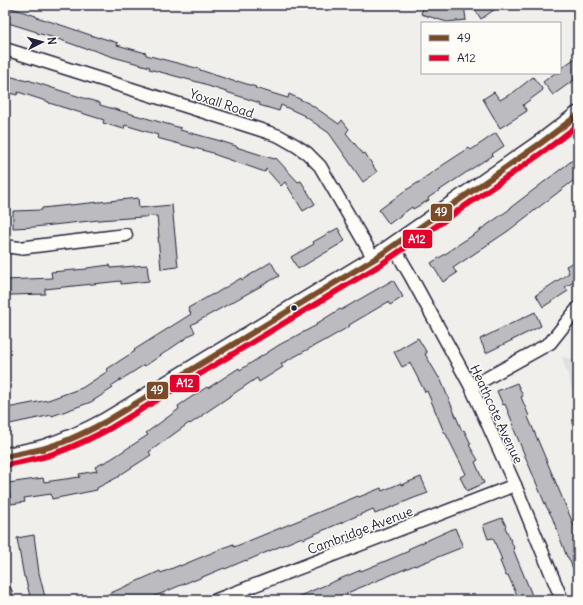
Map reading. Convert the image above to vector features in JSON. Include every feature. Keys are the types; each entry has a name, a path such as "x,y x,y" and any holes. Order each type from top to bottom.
{"street":[{"name":"Yoxall Road","path":"5,49 258,129 279,136 295,145 307,153 320,166 370,252 376,258"},
{"path":"5,457 42,449 87,432 99,425 376,258 542,143 578,115"},
{"path":"5,246 19,248 126,235"},
{"name":"Heathcote Avenue","path":"391,247 399,256 410,275 471,387 515,485 562,600"},
{"path":"471,387 550,343 578,308"},
{"name":"Cambridge Avenue","path":"216,600 515,485"},
{"path":"5,592 7,600"}],"shaded area":[{"path":"562,357 578,360 578,407"}],"building":[{"path":"424,5 439,5 439,7 464,5 466,20 447,22 421,14"},
{"path":"472,5 501,5 481,19"},
{"path":"5,6 118,43 117,45 146,53 146,55 200,69 288,98 289,94 310,104 339,124 342,120 349,129 346,133 363,154 365,153 377,172 363,182 329,133 303,115 281,105 279,111 259,105 260,103 205,84 149,69 150,67 87,48 86,49 5,22"},
{"path":"578,56 578,77 553,95 543,82 554,74 561,74 561,68"},
{"path":"5,75 28,80 100,103 100,105 181,128 180,130 217,140 271,158 276,158 298,182 301,181 315,204 303,211 285,182 281,186 266,169 265,172 213,153 157,138 158,135 125,125 124,129 103,123 104,120 18,92 17,95 5,92"},
{"path":"533,77 543,90 523,105 527,111 500,128 483,99 494,92 500,100 514,92"},
{"path":"496,133 504,146 485,161 428,198 429,200 413,209 412,207 389,224 379,210 443,165 469,148 471,150"},
{"path":"578,156 578,177 508,231 453,268 457,273 443,282 431,263 510,209"},
{"path":"138,198 139,208 172,205 178,267 161,269 157,216 13,228 13,211 42,210 42,208"},
{"path":"338,228 345,241 298,269 291,257 314,244 313,242"},
{"path":"578,260 578,289 574,282 565,287 568,291 543,307 536,295 569,273 566,266"},
{"path":"271,262 279,276 191,325 195,332 145,366 144,365 111,386 113,388 91,402 52,416 5,425 5,408 48,400 82,388 108,371 107,369 135,351 134,350 191,314 188,308 241,278 242,280"},
{"path":"110,265 111,268 147,265 149,281 121,284 121,281 45,289 45,294 5,295 5,280 52,278 51,272 87,269"},
{"path":"393,280 403,297 390,305 388,302 326,340 281,364 283,367 259,382 257,378 190,424 189,423 149,452 151,455 120,476 97,488 97,490 52,499 51,494 24,498 25,502 11,504 8,483 43,478 44,482 80,477 79,474 97,471 95,467 111,459 148,435 146,433 179,409 178,406 207,387 208,388 239,368 240,370 279,345 317,325 316,324 340,309 341,310"},
{"path":"535,312 541,326 486,353 480,339"},
{"path":"418,338 427,353 425,354 440,378 462,431 464,430 471,444 469,445 478,460 475,462 484,483 467,491 460,477 466,474 444,432 427,391 425,392 410,363 402,367 394,352"},
{"path":"517,383 523,396 521,397 529,416 528,417 578,535 578,580 513,427 514,426 505,404 503,405 497,391"},
{"path":"421,477 428,493 375,514 373,509 303,539 302,537 246,561 193,580 146,600 95,600 160,571 161,573 180,566 233,544 234,547 358,496 359,497 381,488 382,491"},
{"path":"502,518 534,600 519,600 508,575 506,576 500,561 502,560 493,538 488,539 483,525"},
{"path":"455,528 463,547 330,600 290,600 409,551 408,549"},
{"path":"34,535 39,573 45,597 31,600 24,577 17,538"}],"transit line":[{"name":"49","path":"5,457 58,444 105,422 376,258 541,143 578,115"},
{"name":"A12","path":"7,465 60,452 109,429 380,265 546,150 578,125"}]}
